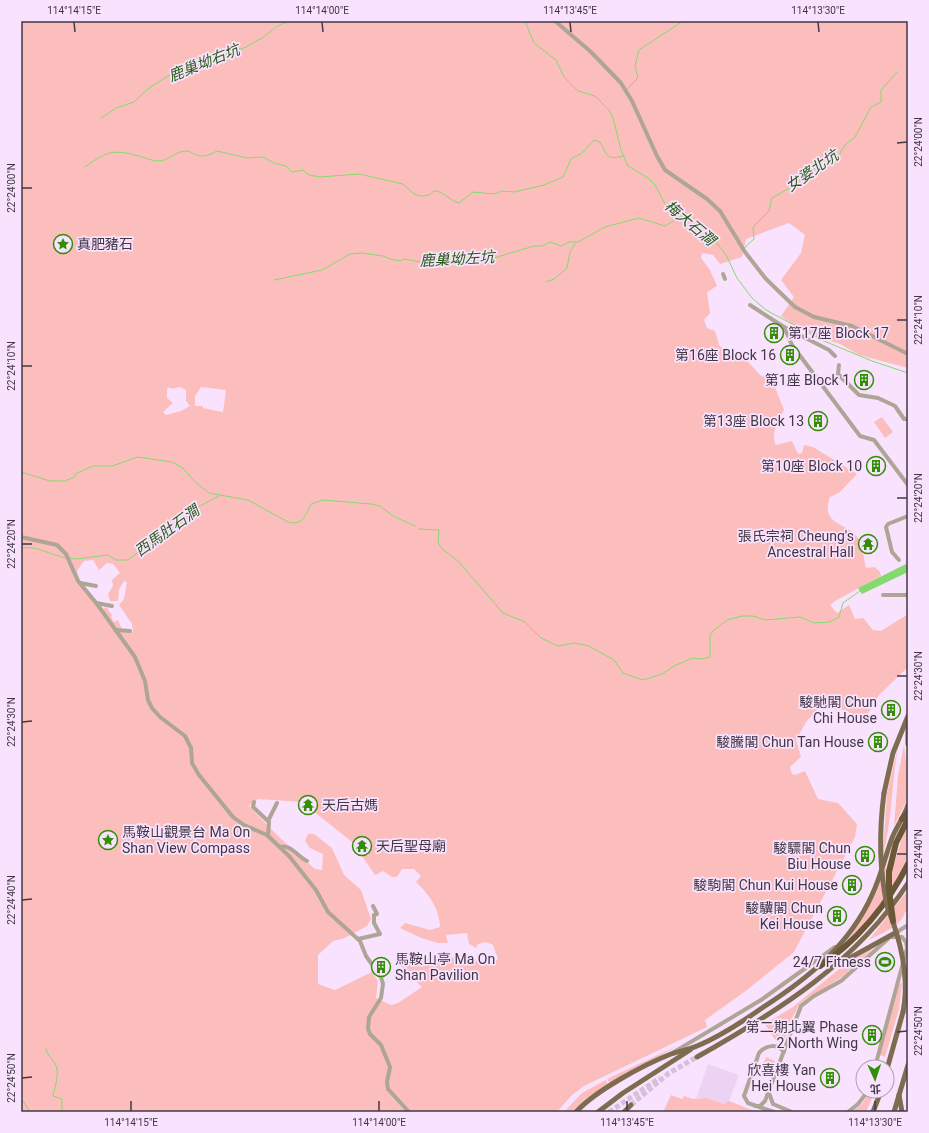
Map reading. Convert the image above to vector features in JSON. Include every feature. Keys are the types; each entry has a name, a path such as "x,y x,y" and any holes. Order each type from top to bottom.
{"highway":[{"path":"893,921 889,884 894,852 908,812"},
{"path":"820,966 839,953 866,925 894,890 908,864"}],"main road":[{"path":"890,1059 903,1012 906,988 905,972 893,921 887,906 881,868 880,826 884,793 893,753 908,716"},
{"path":"908,726 908,744"},
{"path":"598,1112 632,1087 697,1046 757,1012 820,966 856,924 872,897 892,838 905,819 908,805"},
{"path":"828,971 876,925 908,883"},
{"path":"697,1057 777,1010 828,971 865,948 895,933"},
{"path":"576,1112 597,1093 670,1054 697,1046"},
{"path":"894,1112 908,1065"},
{"path":"899,1094 902,1112"},
{"path":"873,1112 878,1099"},
{"path":"624,1112 631,1105"}],"street":[{"path":"555,21 596,56 621,83 632,101 657,156 666,170 710,201 720,211 745,252 766,279 795,307 814,317 852,326 908,354"},
{"path":"723,274 725,279"},
{"path":"750,305 784,327 829,350 835,356"},
{"path":"784,327 792,345 860,436 874,440 908,485"},
{"path":"839,365 838,374 859,394 884,401 895,406 904,419 908,419"},
{"path":"899,560 892,552 886,527 888,524 908,516"},
{"path":"21,537 58,545 65,552 80,583 96,603 139,665 152,708 163,719 182,732 187,740 190,748 192,763 199,776 233,817 244,825 268,836 280,847 316,890 328,912 358,939 367,958 381,977 383,984 381,998 369,1017 368,1029 370,1034 381,1045 390,1067 387,1082 388,1089 409,1112"},
{"path":"80,583 96,586"},
{"path":"883,595 908,594"},
{"path":"96,603 112,606"},
{"path":"114,630 130,631"},
{"path":"254,802 253,807 268,821 270,826 268,836"},
{"path":"268,821 277,803"},
{"path":"280,847 284,846 291,849 307,861"},
{"path":"358,939 380,934 374,923 374,915 377,914 373,906"},
{"path":"755,1106 764,1103 801,1006 809,999 841,981 895,933 908,925"},
{"path":"877,1059 907,948 906,942 902,937 890,938"},
{"path":"670,1054 761,1000 843,940"},
{"path":"774,1112 748,1103 744,1096 759,1053 764,1048 772,1046 780,1048 784,1052"},
{"path":"769,1091 769,1098 773,1104 792,1112"},
{"path":"848,1112 862,1099"}],"shaded area":[{"path":"21,21 908,21 908,368 859,355 840,344 820,338 799,329 781,316 794,297 781,280 801,253 805,235 789,223 746,239 742,257 720,264 713,255 702,253 701,258 710,270 717,286 707,292 710,313 704,320 707,328 715,331 719,345 726,352 739,352 760,375 772,380 784,410 774,436 776,445 792,441 798,454 802,453 804,445 813,447 857,474 840,492 830,497 828,507 829,514 832,519 856,535 861,544 866,568 875,567 880,572 881,576 830,605 837,613 849,605 855,619 863,618 873,630 881,631 908,614 908,667 879,695 864,720 845,710 819,708 806,722 796,740 801,757 790,767 792,774 795,775 805,771 818,799 838,803 857,824 855,837 794,952 747,990 705,1020 707,1027 584,1086 572,1095 557,1112 21,1112","holes":["170,387 171,389 180,387 186,390 186,401 190,406 181,411 166,415 163,412 173,403 167,398 167,389","201,387 226,390 223,412 203,408 203,406 195,406 195,396","93,560 99,570 107,563 113,564 120,573 112,580 113,586 108,594 110,601 118,601 119,589 124,581 127,582 124,599 119,605 132,624 133,632 125,633 118,620 114,622 111,617 112,615 106,607 103,609 80,580 77,571 84,561","258,799 302,802 352,842 375,875 383,871 392,877 397,877 402,869 414,869 421,876 416,882 436,908 440,921 440,927 430,930 405,923 400,928 421,938 438,943 448,943 446,935 467,933 469,944 476,948 478,944 486,942 493,945 498,959 491,963 441,956 412,961 401,966 422,987 398,1003 391,1005 376,998 378,981 372,972 335,990 318,984 318,955 333,941 345,938 367,926 371,919 361,890 344,875 332,848 314,834 308,834 305,841 310,848 323,854 322,870 315,869 280,838 249,806"]},
{"path":"882,417 893,432 885,438 874,422"},
{"path":"908,563 908,572 862,594 858,588"},
{"path":"899,743 896,757 889,827 883,854 887,793"},
{"path":"904,745 907,768 908,767 907,800 894,826 898,776"},
{"path":"908,823 909,843 905,865 892,888 883,900 849,939 875,895 889,859 886,883"},
{"path":"908,890 908,909 900,922 869,940"},
{"path":"877,945 842,977 807,999 798,1007 784,1041 777,1039 776,1041 765,1024 793,1007 838,970"},
{"path":"902,983 899,1009 885,1057 880,1055 899,984"},
{"path":"679,1045 610,1084 607,1079"},
{"path":"766,1057 775,1061 769,1076 761,1073"},
{"path":"708,1064 739,1075 729,1101 724,1104 707,1098 696,1099"},
{"path":"606,1080 608,1085 585,1099 572,1112 564,1112 582,1093"},
{"path":"671,1095 682,1099 684,1096 693,1099 707,1098 724,1104 729,1101 757,1112 669,1112 664,1110"},
{"path":"865,1099 872,1099 866,1112 852,1112 862,1104"}],"waterway":[{"name":"鹿巢坳右坑","path":"101,118 116,108 134,102 149,88 168,76 213,58 219,59 237,49 242,49 288,21"},
{"name":"梅大石澗","path":"525,21 534,43 556,60 564,77 578,91 595,96 609,110 613,118 621,150 628,166 648,178 655,185 665,204 694,224 716,242 726,255 737,278 752,298 766,310 824,341 872,361 908,373"},
{"path":"627,89 638,78 635,66 639,50 683,21"},
{"name":"女婆北坑","path":"745,248 754,239 753,227 769,211 772,198 793,186 819,165 827,163 839,155 845,145 855,137 871,107 881,102 881,90 897,72"},
{"path":"85,167 106,154 118,152 160,161 182,151 188,151 200,156 217,151 247,158 263,157 274,163 286,166 292,172 303,170 309,175 320,177 359,174 403,184 414,194 420,196 428,195 436,191 459,203 473,192 494,194 502,191 514,192 544,185 563,177 571,159 582,153 594,140 600,142 610,157 613,158 623,156"},
{"name":"鹿巢坳左坑","path":"274,280 322,270 350,254 361,253 383,256 400,261 404,259 421,262 453,257 469,259 485,257 494,258 534,246 542,246 550,242 561,246 569,242 578,242 605,227 639,218 665,226 682,216"},
{"path":"546,282 554,279 567,268 570,252 575,244"},
{"name":"西馬肚石澗","path":"21,472 50,481 65,481 74,477 77,473 93,466 112,466 138,457 172,462 183,468 194,481 209,493 248,500 288,522 293,523 300,521 305,516 311,504 323,500 380,506 393,516 415,526"},
{"name":"西馬肚石澗","path":"69,558 77,559 108,555 116,560 128,560 148,545 160,539 164,534 186,519 194,509 219,496"},
{"path":"419,529 439,530 438,543 442,549 458,561 503,613 525,622 541,638 558,646 574,643 589,646 614,660 623,673 643,680 662,674 674,666 693,658 702,659 710,657 710,636 713,631 727,620 742,616 753,616 765,620 800,617 814,623 830,622 839,617 843,603 860,591"},
{"name":"西馬肚石澗","path":"21,549 36,549 66,558"},
{"path":"46,1049 56,1066 57,1079 53,1096 62,1099 62,1112"},
{"path":"21,1098 30,1112"}],"tunnel":[{"path":"631,1105 669,1073 697,1057"},
{"path":"609,1112 660,1078"}],"place":[{"name":"真肥豬石","path":"63,244"},
{"name":"第17座 Block 17","path":"774,333"},
{"name":"第16座 Block 16","path":"790,355"},
{"name":"第1座 Block 1","path":"864,380"},
{"name":"第13座 Block 13","path":"818,421"},
{"name":"第10座 Block 10","path":"876,466"},
{"name":"張氏宗祠 Cheung's Ancestral Hall","path":"868,544"},
{"name":"駿馳閣 Chun Chi House","path":"891,710"},
{"name":"駿騰閣 Chun Tan House","path":"878,742"},
{"name":"天后古媽","path":"308,805"},
{"name":"馬鞍山觀景台 Ma On Shan View Compass","path":"108,840"},
{"name":"天后聖母廟","path":"362,846"},
{"name":"駿驃閣 Chun Biu House","path":"865,856"},
{"name":"駿駒閣 Chun Kui House","path":"852,885"},
{"name":"駿驥閣 Chun Kei House","path":"837,916"},
{"name":"24/7 Fitness","path":"885,962"},
{"name":"馬鞍山亭 Ma On Shan Pavilion","path":"381,967"},
{"name":"第二期北翼 Phase 2 North Wing","path":"872,1035"},
{"name":"欣喜樓 Yan Hei House","path":"830,1078"}]}
